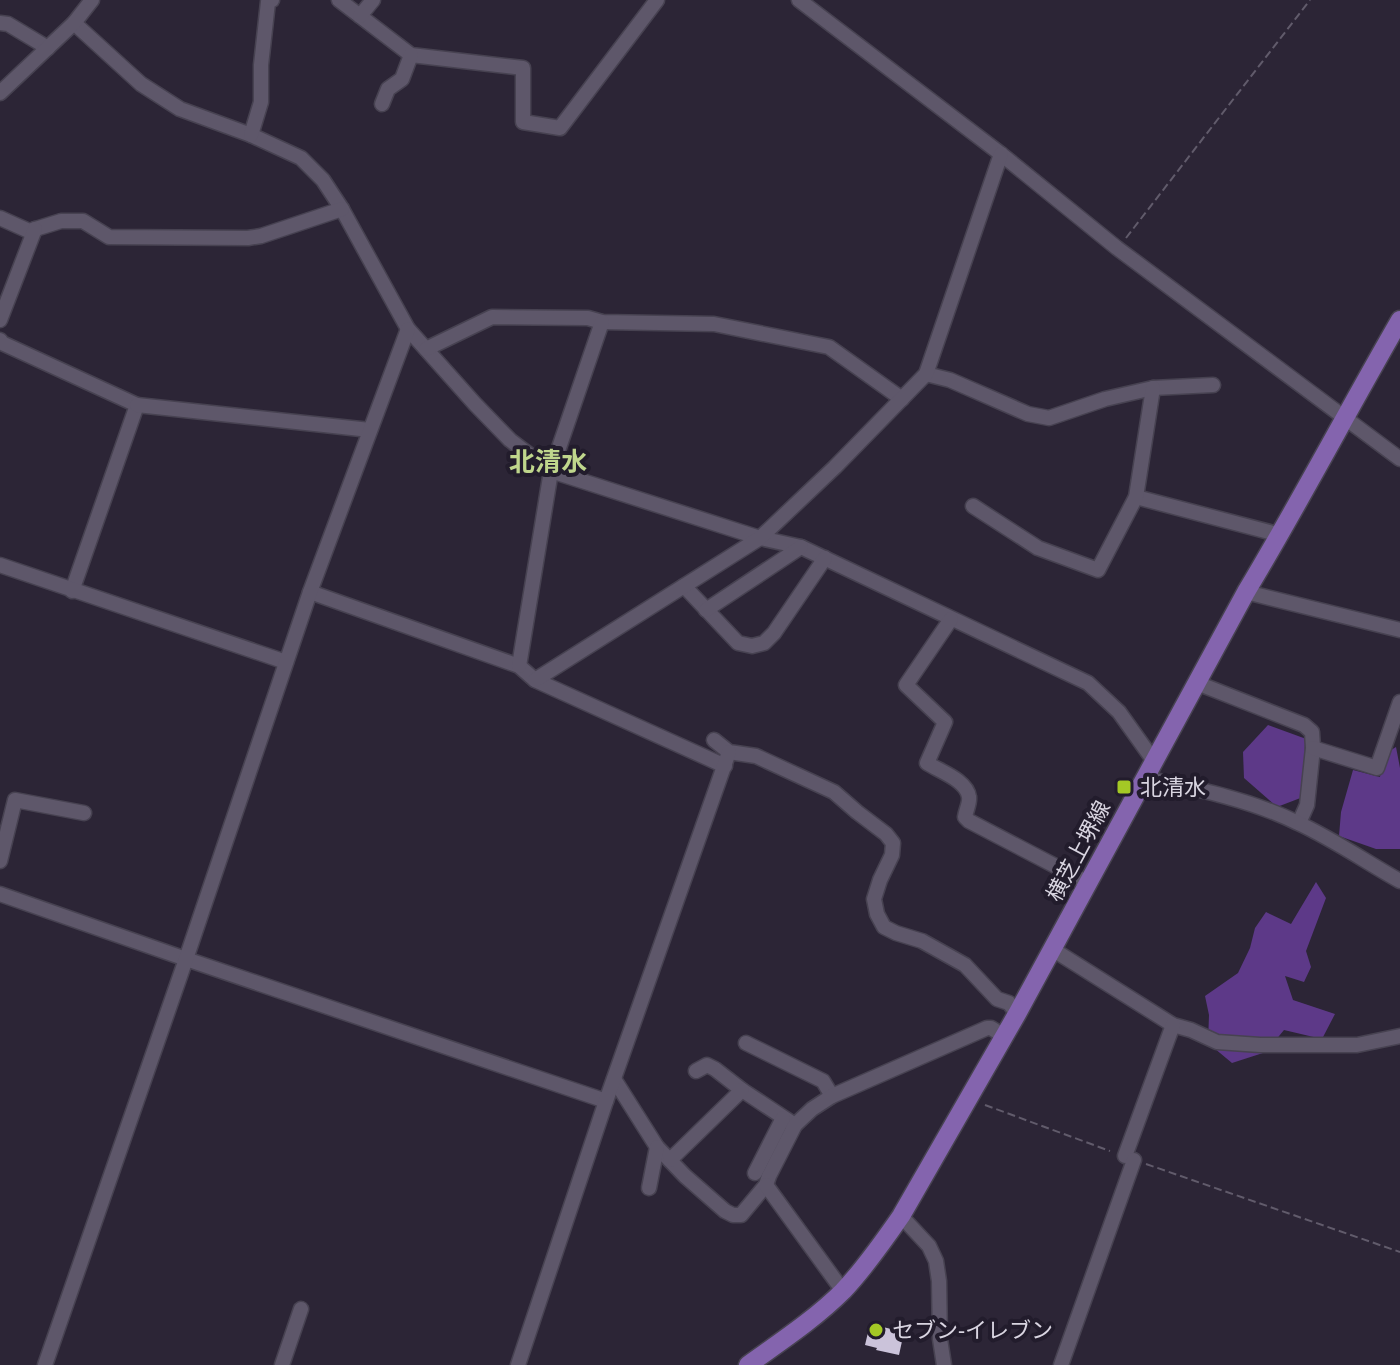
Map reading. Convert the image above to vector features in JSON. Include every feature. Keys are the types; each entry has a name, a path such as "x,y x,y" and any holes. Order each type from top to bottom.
{"main road":[{"name":"横芝上堺線","path":"748,1365 843,1291 901,1216 1017,1014 1246,592 1400,320"}],"street":[{"path":"0,93 74,23 92,0"},
{"path":"251,135 261,102 261,65 268,2 272,0"},
{"path":"339,0 411,55 523,68 523,122 560,128 657,0"},
{"path":"360,16 373,0"},
{"path":"799,0 1001,154 1117,248 1400,459"},
{"path":"0,23 8,24 48,48"},
{"path":"74,23 141,84 180,109 251,135 301,158 323,180 342,209 408,329 510,440 551,471 760,538 801,547 1088,683 1119,712 1154,761"},
{"path":"382,104 388,89 402,79 411,55"},
{"path":"535,680 760,538 926,374 1001,154"},
{"path":"0,218 29,231 61,221 83,221 109,237 248,238 342,209"},
{"path":"0,320 35,229"},
{"path":"426,349 492,317 714,324 829,347 902,399"},
{"path":"519,666 551,471 602,322"},
{"path":"45,1365 310,592 408,329"},
{"path":"1,343 137,405 370,430"},
{"path":"926,374 950,380 1028,414 1049,418 1105,399 1153,388 1213,385"},
{"path":"973,506 1038,548 1098,570 1136,497 1153,388"},
{"path":"72,591 137,405"},
{"path":"1136,497 1281,535"},
{"path":"706,610 801,547"},
{"path":"684,586 738,643 752,646 764,643 774,633 825,558"},
{"path":"0,565 286,662"},
{"path":"310,592 519,666 535,680 727,759 756,756 834,792 893,843 892,855 874,899 884,927 922,941 965,965 997,999 1009,1003 1017,1014"},
{"path":"1246,592 1400,630"},
{"path":"951,619 906,685 945,722 927,763 962,784 970,800 965,817 969,821 1088,883"},
{"path":"1197,683 1304,725 1312,732 1307,805 1299,823"},
{"path":"1313,748 1377,768 1400,702"},
{"path":"714,740 727,759"},
{"path":"518,1365 606,1101 727,759"},
{"path":"1144,778 1255,805 1299,823 1400,881"},
{"path":"0,861 15,800 84,813"},
{"path":"0,894 606,1101"},
{"path":"1052,949 1173,1025 1217,1042 1357,1045 1400,1036"},
{"path":"1061,1365 1173,1025"},
{"path":"755,1173 789,1121 832,1096 987,1028 1004,1036"},
{"path":"746,1043 823,1081 832,1096"},
{"path":"696,1071 707,1065 715,1069 789,1121"},
{"path":"614,1079 657,1147 733,1215 741,1215 766,1185 789,1121"},
{"path":"670,1160 742,1090"},
{"path":"649,1188 657,1147"},
{"path":"766,1185 843,1291"},
{"path":"901,1216 929,1246 936,1261 944,1365"},
{"path":"282,1365 301,1309"}],"path":[{"path":"1117,248 1310,0"},
{"path":"969,1099 1400,1252"}],"shaded area":[{"path":"1268,725 1320,744 1303,797 1277,807 1244,778 1243,752"},
{"path":"1396,747 1400,768 1400,849 1376,849 1339,836 1341,812 1353,770 1380,777 1383,755"},
{"path":"1316,882 1326,898 1306,951 1311,967 1304,982 1285,976 1293,1000 1335,1014 1322,1039 1284,1030 1266,1052 1232,1063 1208,1043 1209,1015 1205,996 1238,973 1255,928 1266,912 1291,924"}],"building":[{"path":"870,1324 904,1332 899,1355 865,1345"}],"place":[{"name":"北清水","path":"1124,787"},
{"name":"セブン-イレブン","path":"876,1330"}],"district":[{"name":"北清水","path":"548,462"}]}
